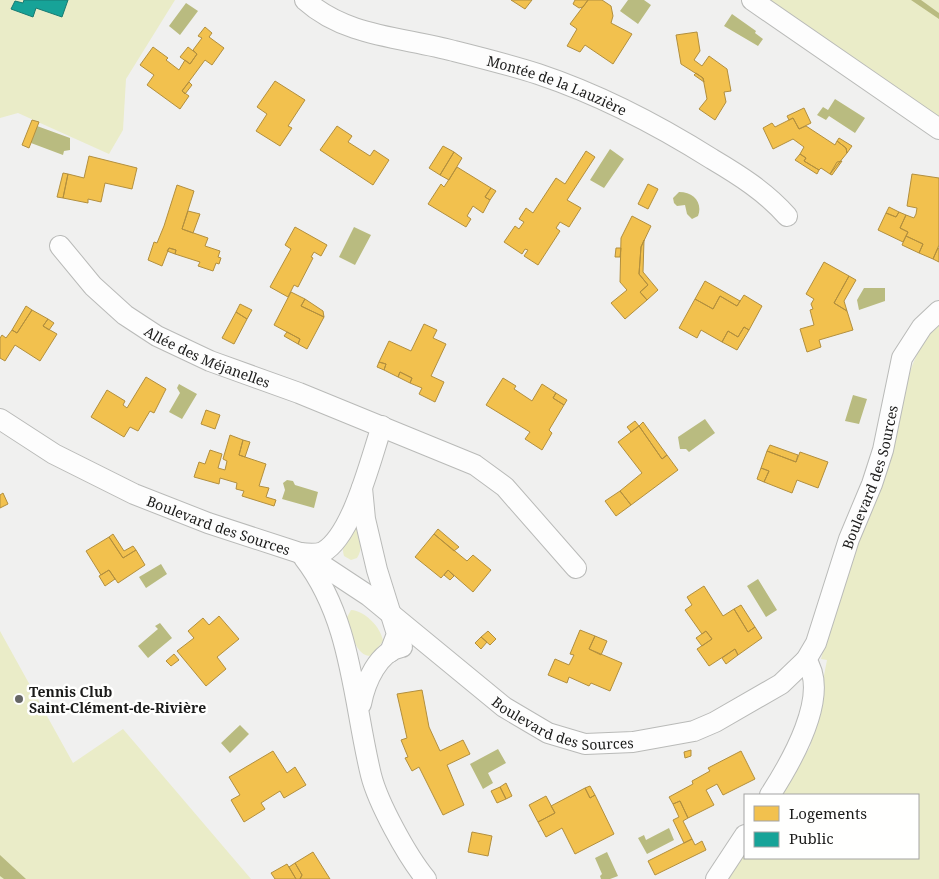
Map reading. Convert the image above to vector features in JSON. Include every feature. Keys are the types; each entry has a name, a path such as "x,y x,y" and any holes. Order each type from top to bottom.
{"street":[{"name":"Montée de la Lauzière","path":"305,0 329,19 366,32 496,62 580,90 694,148 761,192 787,216"},
{"path":"752,0 939,129"},
{"name":"Allée des Méjanelles","path":"60,246 93,286 125,315 157,336 210,361 382,426 470,463 491,475 527,511 576,568"},
{"name":"Boulevard des Sources","path":"0,419 54,454 134,494 300,554 340,575 369,596 439,656 504,707 548,733 585,744 609,744 694,731 716,722 781,684 806,660 816,643 849,539 872,484 883,450 902,358 922,327 939,311"},
{"path":"300,554 316,554 324,551 338,537 351,514 362,488 382,426"},
{"path":"360,713 364,689 370,675 390,652 397,634 365,519 362,488"},
{"path":"340,575 352,579 368,574 372,541"},
{"path":"300,554 317,575 328,595 354,676 371,776 403,846 426,879"},
{"path":"342,640 339,622 342,607 352,597 369,596"},
{"path":"390,652 404,646 439,656"},
{"path":"771,794 796,753 810,707 814,680 812,669 806,660"},
{"path":"716,879 744,837"}],"shaded area":[{"path":"0,0 175,0 126,79 123,130 109,154 18,113 0,118"},
{"path":"628,0 644,0 651,5 638,24 620,11"},
{"path":"769,0 939,0 939,118"},
{"path":"911,0 921,0 939,13 939,19"},
{"path":"186,3 198,11 180,35 169,26"},
{"path":"732,14 756,31 755,33 763,39 758,46 724,26"},
{"path":"835,99 865,118 855,133 829,116 826,120 817,115 823,107 828,110"},
{"path":"37,126 70,138 70,150 64,151 63,155 31,143"},
{"path":"610,149 624,159 604,188 590,180"},
{"path":"679,192 689,194 696,199 699,207 698,216 692,219 687,214 685,205 677,206 674,203 673,198"},
{"path":"354,227 371,235 355,265 339,257"},
{"path":"864,288 885,288 885,301 859,310 857,300"},
{"path":"939,323 939,879 724,879 744,849 744,859 919,859 919,794 781,794 810,747 827,660 821,659 824,647 912,366 920,347"},
{"path":"179,384 197,394 182,419 169,412 180,393 177,388"},
{"path":"853,395 867,399 859,424 845,421"},
{"path":"705,419 715,433 689,452 686,449 680,449 678,437"},
{"path":"287,480 293,481 295,485 318,492 314,508 282,499 285,490 283,483"},
{"path":"356,527 360,534 361,546 357,558 351,560 344,556 343,548 346,540"},
{"path":"161,564 167,574 146,588 139,577"},
{"path":"758,579 777,610 766,617 747,586"},
{"path":"351,610 362,613 372,621 382,636 383,641 372,656 362,652 355,643 346,619"},
{"path":"160,623 172,638 148,658 138,646 158,629 155,626"},
{"path":"0,631 73,763 123,729 251,879 0,879"},
{"path":"240,725 249,734 230,753 221,743"},
{"path":"498,749 506,763 488,773 493,783 483,789 470,764"},
{"path":"669,828 674,840 647,854 638,838 644,835 646,840"},
{"path":"607,852 618,876 610,879 601,879 600,876 602,874 595,858"},
{"path":"0,855 26,879 4,879 0,876"}],"building: Logements":[{"path":"511,0 532,0 525,9"},
{"path":"575,0 588,0 583,7 579,8 573,4"},
{"path":"588,0 602,0 611,6 613,16 611,23 632,34 613,64 585,45 580,52 567,46 577,29 570,24"},
{"path":"205,27 212,33 209,37 224,48 212,65 205,60 182,91 189,96 180,109 147,85 154,75 140,65 153,47 168,58 166,60 179,70 185,60 190,64 197,54 193,50 202,38 198,36"},
{"path":"697,32 700,51 694,60 702,66 709,56 727,69 731,91 724,92 726,102 715,120 699,109 707,99 703,78 681,64 676,35"},
{"path":"188,47 197,54 190,64 180,57"},
{"path":"696,73 703,78 704,82 694,75"},
{"path":"275,81 305,100 288,126 292,128 280,146 256,131 267,114 257,107"},
{"path":"189,82 192,85 185,94 182,91"},
{"path":"804,108 811,123 799,129 793,118 789,120 787,116"},
{"path":"793,118 799,129 806,126 835,145 837,141 846,148 847,153 830,174 804,161 806,158 800,154 804,147 793,139 773,149 763,128 772,123 775,127"},
{"path":"32,120 39,122 29,148 22,145"},
{"path":"337,126 352,136 348,142 370,156 374,150 389,160 373,185 320,150"},
{"path":"839,138 852,146 847,153 846,148 837,141"},
{"path":"443,146 454,152 440,175 429,168"},
{"path":"586,151 595,157 567,200 581,208 569,227 560,222 556,228 560,231 538,265 524,256 528,250 525,249 522,254 504,242 515,226 519,229 524,222 519,219 526,208 533,213 556,178 565,184"},
{"path":"454,152 462,158 449,180 440,175"},
{"path":"800,154 806,158 804,161 819,170 817,174 795,160"},
{"path":"89,156 137,168 132,189 105,183 101,202 88,199 88,203 63,198 68,174 84,178"},
{"path":"842,161 832,175 830,174 837,162"},
{"path":"457,167 491,188 485,197 490,200 483,213 473,206 467,216 471,219 466,227 428,204 441,184 444,187"},
{"path":"63,173 68,174 63,198 57,197"},
{"path":"912,174 939,178 939,245 933,259 919,253 923,244 906,236 908,232 900,228 906,215 914,218 916,214 917,208 907,206"},
{"path":"648,184 658,189 648,209 638,204"},
{"path":"177,185 194,191 182,229 208,238 205,246 220,251 218,257 221,258 219,264 216,263 213,271 198,266 200,262 175,254 176,250 169,248 162,266 148,260 154,242 157,243 164,226"},
{"path":"491,188 496,191 490,200 485,197"},
{"path":"889,207 899,212 896,217 886,213"},
{"path":"188,211 200,214 193,233 182,229"},
{"path":"899,212 906,215 900,228 908,232 903,242 878,230 886,213 896,217"},
{"path":"632,216 651,226 641,247 639,274 648,285 640,292 647,300 625,319 611,303 627,290 620,282 621,238"},
{"path":"295,227 327,245 321,256 314,252 311,257 313,258 298,287 294,285 288,297 270,287 291,249 285,245"},
{"path":"906,236 923,244 919,253 902,245"},
{"path":"644,240 643,272 658,290 647,300 640,292 648,285 639,274 641,247"},
{"path":"169,248 176,250 175,254 167,251"},
{"path":"616,248 621,248 620,257 615,257"},
{"path":"939,248 939,262 933,259"},
{"path":"824,262 849,276 834,303 847,311 853,330 819,340 821,347 807,352 800,329 814,325 810,310 813,309 811,304 814,299 806,294"},
{"path":"849,276 856,280 844,301 847,311 834,303"},
{"path":"705,281 740,301 737,306 720,296 713,309 695,299"},
{"path":"291,292 305,299 301,306 324,317 307,349 298,344 300,339 274,325"},
{"path":"744,295 762,306 749,330 744,327 738,337 728,331 722,342 701,330 697,338 679,328 695,299 713,309 720,296 737,306"},
{"path":"305,299 323,311 324,317 301,306"},
{"path":"240,304 252,310 247,319 236,312"},
{"path":"26,306 32,310 17,333 12,330"},
{"path":"32,310 48,319 43,326 57,334 40,361 15,345 5,361 0,358 0,338 2,335 6,338 12,330 17,333"},
{"path":"236,312 247,319 234,344 222,338"},
{"path":"48,319 54,323 49,330 43,326"},
{"path":"424,324 437,330 433,338 446,344 431,376 444,382 435,402 419,394 422,388 410,383 412,378 400,372 398,377 384,370 386,364 379,362 389,341 411,351"},
{"path":"744,327 749,330 737,350 722,342 728,331 738,337"},
{"path":"287,332 300,339 298,344 284,336"},
{"path":"379,362 386,364 384,370 377,367"},
{"path":"400,372 412,378 410,383 398,377"},
{"path":"146,377 166,389 154,413 150,411 138,431 130,427 124,437 91,417 107,390 125,401 123,405 127,408"},
{"path":"503,378 516,386 514,389 532,401 542,384 556,393 553,398 564,405 549,430 552,433 542,450 525,439 530,432 486,405"},
{"path":"556,393 567,400 564,405 553,398"},
{"path":"206,410 220,415 215,429 201,424"},
{"path":"635,421 639,426 631,432 627,427"},
{"path":"643,422 667,455 662,459 639,426"},
{"path":"639,426 662,459 667,455 678,470 631,505 620,491 642,473 618,442"},
{"path":"230,435 243,440 239,455 266,464 259,486 269,488 266,497 276,500 274,506 242,496 244,491 236,489 237,483 220,478 219,484 194,477 199,462 205,464 210,450 222,454 218,468 225,470 227,461 223,459"},
{"path":"243,440 250,442 245,457 239,455"},
{"path":"770,445 798,455 796,462 767,451"},
{"path":"767,451 796,462 800,452 828,462 818,488 797,480 792,493 764,482 769,471 761,468"},
{"path":"761,468 769,471 764,482 757,479"},
{"path":"620,491 631,505 616,516 605,501"},
{"path":"3,493 8,504 0,508 0,495"},
{"path":"438,529 459,547 454,551 434,534"},
{"path":"113,534 124,551 133,546 136,550 123,558 109,537"},
{"path":"434,534 467,561 473,555 491,570 473,592 448,570 441,578 415,557"},
{"path":"109,537 123,558 136,550 145,565 118,583 109,570 101,575 86,551"},
{"path":"109,570 115,579 105,586 99,576"},
{"path":"448,570 454,576 450,580 444,575"},
{"path":"704,586 723,616 734,609 748,632 755,627 762,638 738,655 735,649 709,666 697,649 712,639 706,631 702,634 685,610 692,605 687,597"},
{"path":"741,605 755,627 748,632 734,609"},
{"path":"219,616 239,639 217,657 226,669 206,686 177,651 194,638 188,631 203,618 209,625"},
{"path":"580,630 595,636 589,649 622,663 610,691 591,683 589,686 569,677 567,683 548,675 555,659 569,665 574,655 570,654"},
{"path":"488,631 496,639 490,645 481,637"},
{"path":"706,631 712,639 702,646 696,638"},
{"path":"595,636 607,641 601,655 589,649"},
{"path":"481,637 487,642 481,649 475,643"},
{"path":"735,649 738,655 726,664 722,658"},
{"path":"174,654 179,660 171,666 166,661"},
{"path":"422,690 429,727 440,751 463,740 470,754 447,765 464,805 443,815 419,767 412,771 405,758 408,757 401,740 407,738 397,694"},
{"path":"691,750 691,756 685,758 684,752"},
{"path":"273,751 287,773 295,767 306,785 284,798 280,791 261,803 265,809 244,822 231,800 240,795 229,777"},
{"path":"741,751 755,779 723,795 717,784 706,790 714,805 688,818 680,801 673,804 669,797 693,784 692,781 710,771 708,768"},
{"path":"506,783 512,796 506,799 500,787"},
{"path":"590,786 595,795 590,798 585,788"},
{"path":"500,787 506,799 497,803 491,791"},
{"path":"585,788 590,798 595,795 614,834 575,854 562,828 546,837 538,822 555,813 551,806"},
{"path":"546,796 555,813 538,822 529,805"},
{"path":"680,801 688,818 683,821 692,839 684,843 673,820 679,817 673,804"},
{"path":"472,832 492,836 488,856 468,852"},
{"path":"692,839 695,845 702,841 706,850 655,875 648,861"},
{"path":"313,852 330,879 300,879 302,875 295,863"},
{"path":"295,863 302,875 300,879 296,879 289,867"},
{"path":"287,864 296,879 275,879 271,873"}],"building: Public":[{"path":"24,0 68,0 62,17 36,8 33,17 11,9 15,1 23,3"}],"place":[{"name":"Tennis Club Saint-Clément-de-Rivière","path":"19,699"}]}
